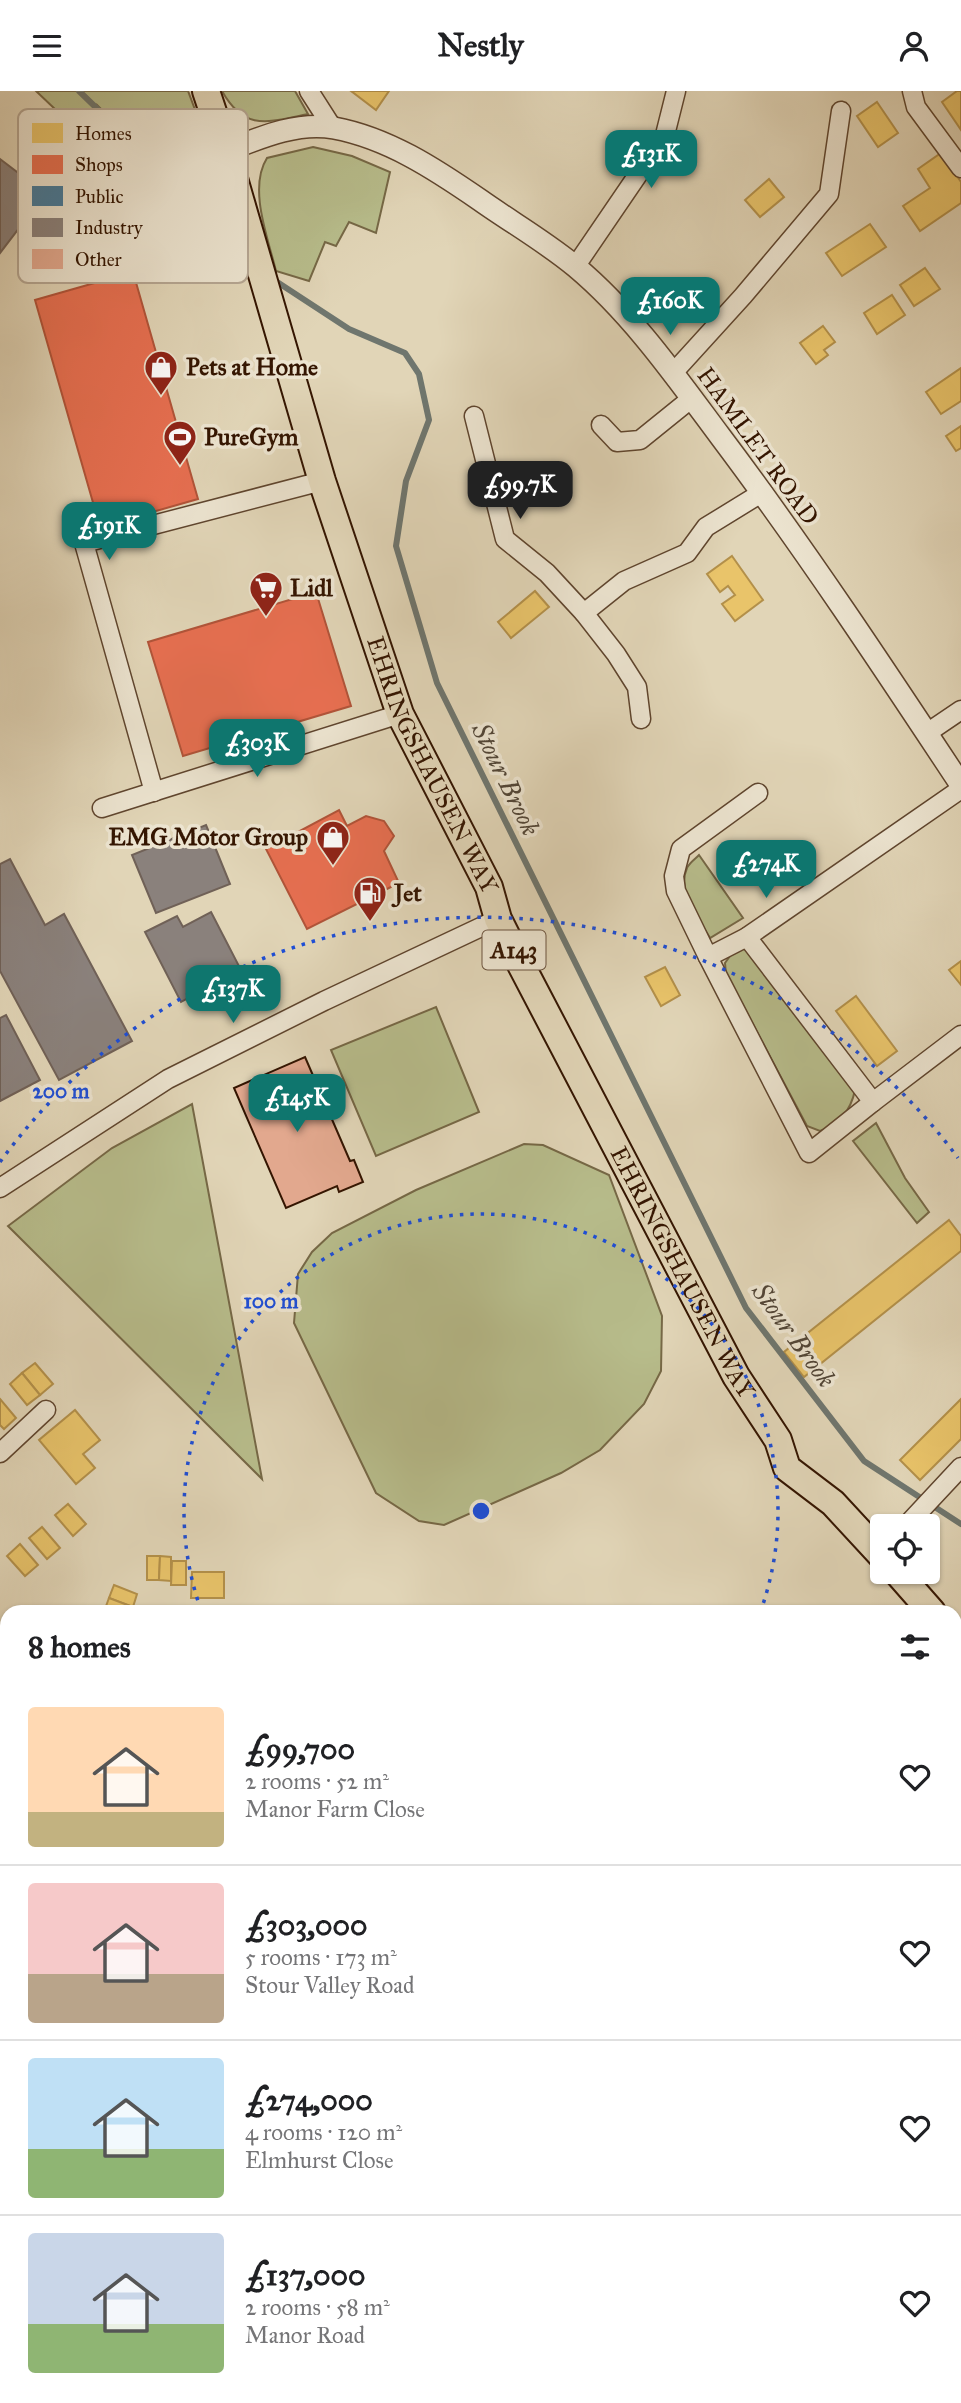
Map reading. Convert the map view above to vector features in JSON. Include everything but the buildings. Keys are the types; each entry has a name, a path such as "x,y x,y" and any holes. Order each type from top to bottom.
{"main road":[{"name":"A143","path":"206,91 212,109"},
{"name":"EHRINGSHAUSEN WAY","path":"248,227 322,481 400,714 489,887 498,919 736,1375 778,1440 787,1468 832,1503 870,1540"},
{"path":"907,1584 926,1605"}],"street":[{"path":"309,91 332,127"},
{"path":"575,267 665,135 676,91"},
{"path":"912,91 916,107 960,164"},
{"path":"673,373 743,296 828,194 841,111"},
{"name":"HAMLET ROAD","path":"248,142 300,128 332,127 392,145 457,184 575,267 626,317 673,373 762,492 961,787"},
{"path":"601,425 617,442 640,440 692,398"},
{"path":"474,416 505,538 547,573 584,613 616,655 637,687 641,719"},
{"path":"154,792 84,543 322,481"},
{"path":"584,613 624,581 687,553 706,527 762,492"},
{"path":"927,733 961,710"},
{"path":"102,808 400,714"},
{"path":"708,957 747,937 961,787"},
{"path":"758,793 681,849 674,876 676,891 809,1153 961,1035"},
{"path":"0,1188 167,1079 498,919"},
{"path":"747,937 873,1102"},
{"path":"0,1453 46,1410"},
{"path":"917,1514 961,1467"}],"green space":[{"path":"36,91 188,91 195,109 101,109 96,104 99,109 55,109"},
{"path":"222,91 295,91 308,114 281,120 259,121 248,117 248,109 236,109"},
{"path":"313,147 352,156 390,172 376,233 349,222 336,246 325,242 309,281 276,271 261,213 259,184 267,158"},
{"path":"699,855 743,918 710,938 690,905 684,886 687,868"},
{"path":"735,949 746,949 855,1090 851,1104 833,1125 820,1131 807,1126 726,974 725,963"},
{"path":"436,1007 479,1112 376,1156 331,1050"},
{"path":"192,1104 262,1479 8,1226 112,1148"},
{"path":"876,1123 905,1178 929,1212 917,1223 853,1141"},
{"path":"524,1144 543,1145 609,1175 662,1316 661,1371 644,1404 600,1450 561,1473 444,1525 419,1521 376,1493 294,1323 298,1274 312,1252 332,1233 416,1190"}],"waterway":[{"name":"Stour Brook","path":"79,91 98,109"},
{"name":"Stour Brook","path":"271,278 349,329 405,353 419,374 429,420 406,481 396,546 437,683 746,1308 864,1461 961,1524"}],"place":[{"name":"Pets at Home","path":"161,397"},
{"name":"PureGym","path":"180,467"},
{"name":"Lidl","path":"266,618"},
{"name":"EMG Motor Group","path":"333,867"},
{"name":"Jet","path":"370,923"}]}
